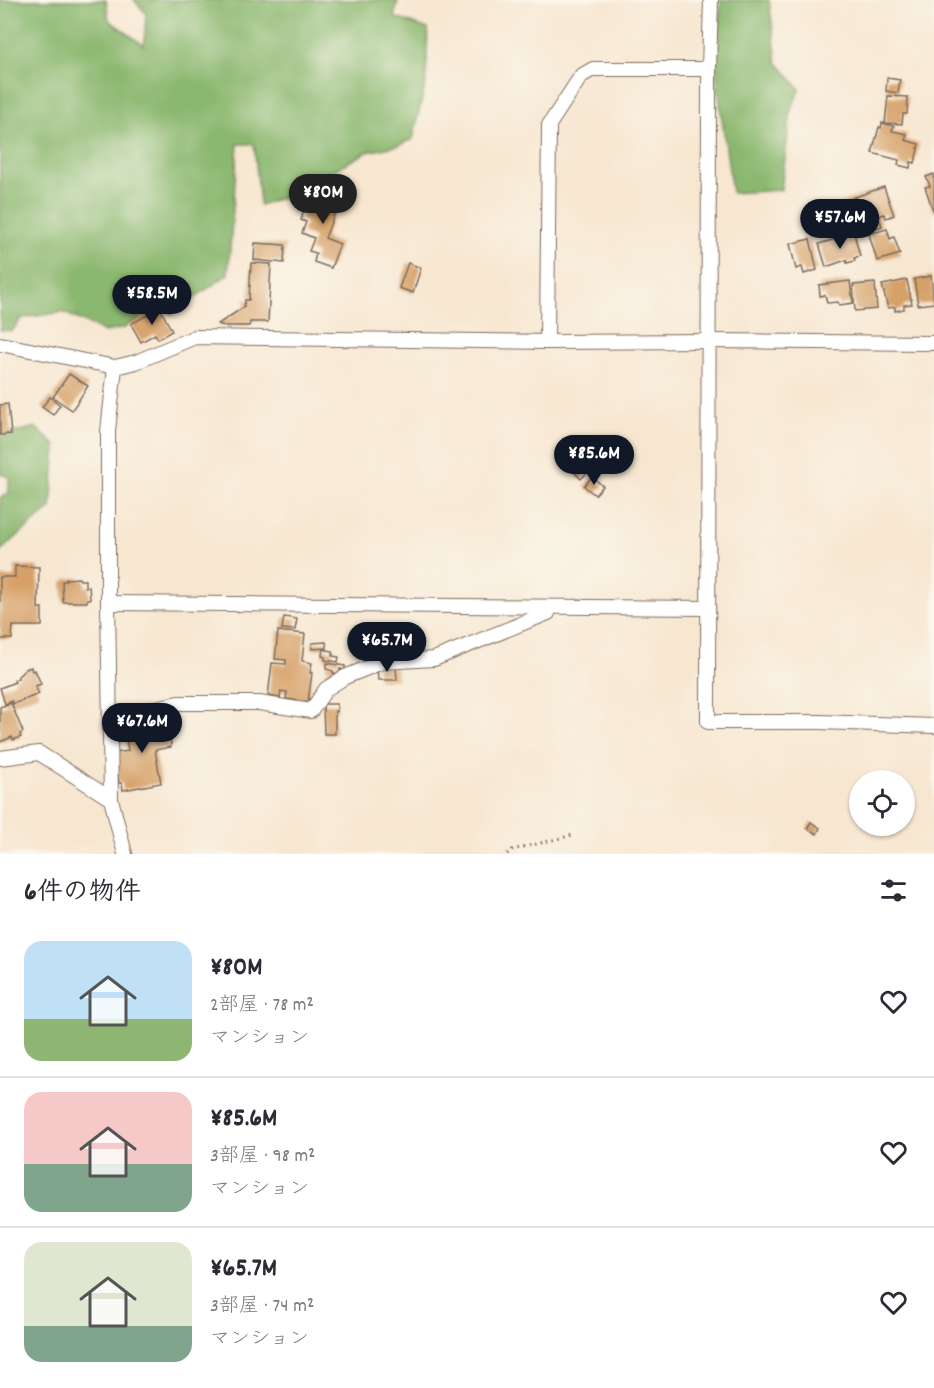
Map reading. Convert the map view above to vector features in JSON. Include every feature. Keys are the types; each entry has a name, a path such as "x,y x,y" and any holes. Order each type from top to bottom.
{"street":[{"path":"711,0 708,722 819,722 934,726"},
{"path":"547,342 549,125 581,76 593,69 709,69"},
{"path":"0,344 115,367 136,362 195,337 547,342 934,343"},
{"path":"115,367 108,431 111,799 125,854"},
{"path":"108,603 708,608"},
{"path":"110,718 178,704 259,703 311,711 326,689 345,677 382,662 434,659 548,613 548,607"},
{"path":"0,758 39,753 111,799"}],"path":[{"path":"507,854 512,850 573,835"}],"green space":[{"path":"0,0 106,0 109,20 144,45 146,13 134,0 398,0 394,17 428,29 426,80 413,139 400,145 367,152 282,198 260,205 254,144 238,144 228,274 172,314 157,307 124,328 105,332 63,312 22,318 12,331 0,330"},
{"path":"721,0 769,0 777,62 800,89 791,109 781,190 732,193 716,74"},
{"path":"35,427 56,446 51,508 0,551 0,498 9,493 9,477 0,474 0,437"}],"building":[{"path":"887,78 900,80 898,93 886,91"},
{"path":"888,96 908,97 907,114 903,114 902,124 885,123"},
{"path":"882,123 894,126 892,131 907,134 905,140 919,144 915,163 911,162 910,168 898,165 899,160 872,153"},
{"path":"934,174 934,213 925,187 930,186 926,177"},
{"path":"884,187 894,215 886,218 884,214 879,216 882,226 871,230 855,197"},
{"path":"330,189 351,196 346,208 337,207 325,238 340,244 331,268 314,262 316,253 309,251 314,238 302,233 306,222 301,220 305,207 309,208 313,196 320,198 323,190 329,192"},
{"path":"854,197 860,215 843,222 840,222 838,216 832,219 828,209"},
{"path":"887,229 890,239 894,237 900,254 877,261 869,234"},
{"path":"854,233 860,256 854,258 855,261 847,263 846,260 826,267 819,244"},
{"path":"810,239 817,270 804,274 802,267 796,269 790,244"},
{"path":"255,243 285,245 284,263 254,260"},
{"path":"251,263 271,264 268,322 250,322 249,326 218,324 244,307 245,300 249,300"},
{"path":"408,263 421,268 413,293 399,288"},
{"path":"931,276 934,303 918,305 914,279"},
{"path":"907,280 912,304 904,305 904,309 895,311 895,307 888,308 882,285"},
{"path":"850,281 853,303 839,305 838,302 827,303 825,295 820,296 819,285"},
{"path":"875,283 877,309 855,311 853,285"},
{"path":"160,308 172,331 158,339 155,334 141,342 131,324"},
{"path":"69,374 88,386 72,410 53,397"},
{"path":"50,397 60,405 53,415 42,407"},
{"path":"8,404 11,434 0,435 0,405"},
{"path":"586,444 590,448 592,446 602,457 581,479 566,464"},
{"path":"592,477 603,486 595,495 584,486"},
{"path":"15,566 39,567 38,608 42,608 42,626 13,626 12,639 0,639 0,577 15,577"},
{"path":"79,578 85,580 85,587 89,586 90,599 87,599 87,602 63,602 62,581"},
{"path":"284,617 297,619 295,630 282,629"},
{"path":"278,631 305,634 302,661 312,663 308,702 286,699 287,692 281,691 280,698 268,696 272,663 286,664 286,660 275,659"},
{"path":"326,642 327,648 312,649 312,643"},
{"path":"323,649 333,651 333,656 339,657 338,662 325,660 322,656"},
{"path":"327,663 345,666 345,670 340,669 339,674 333,673 326,669"},
{"path":"31,667 32,671 35,670 41,684 35,686 39,694 13,704 12,701 5,704 0,688 15,682 18,676"},
{"path":"377,667 396,667 397,680 378,680"},
{"path":"11,703 23,732 20,734 21,737 13,740 12,737 0,742 0,707"},
{"path":"323,704 337,704 335,734 324,734"},
{"path":"165,717 168,732 154,735 155,738 170,735 171,747 155,750 161,783 123,790 122,783 119,783 115,753 128,751 127,731 137,722"},
{"path":"811,822 820,828 817,834 807,828"}]}
